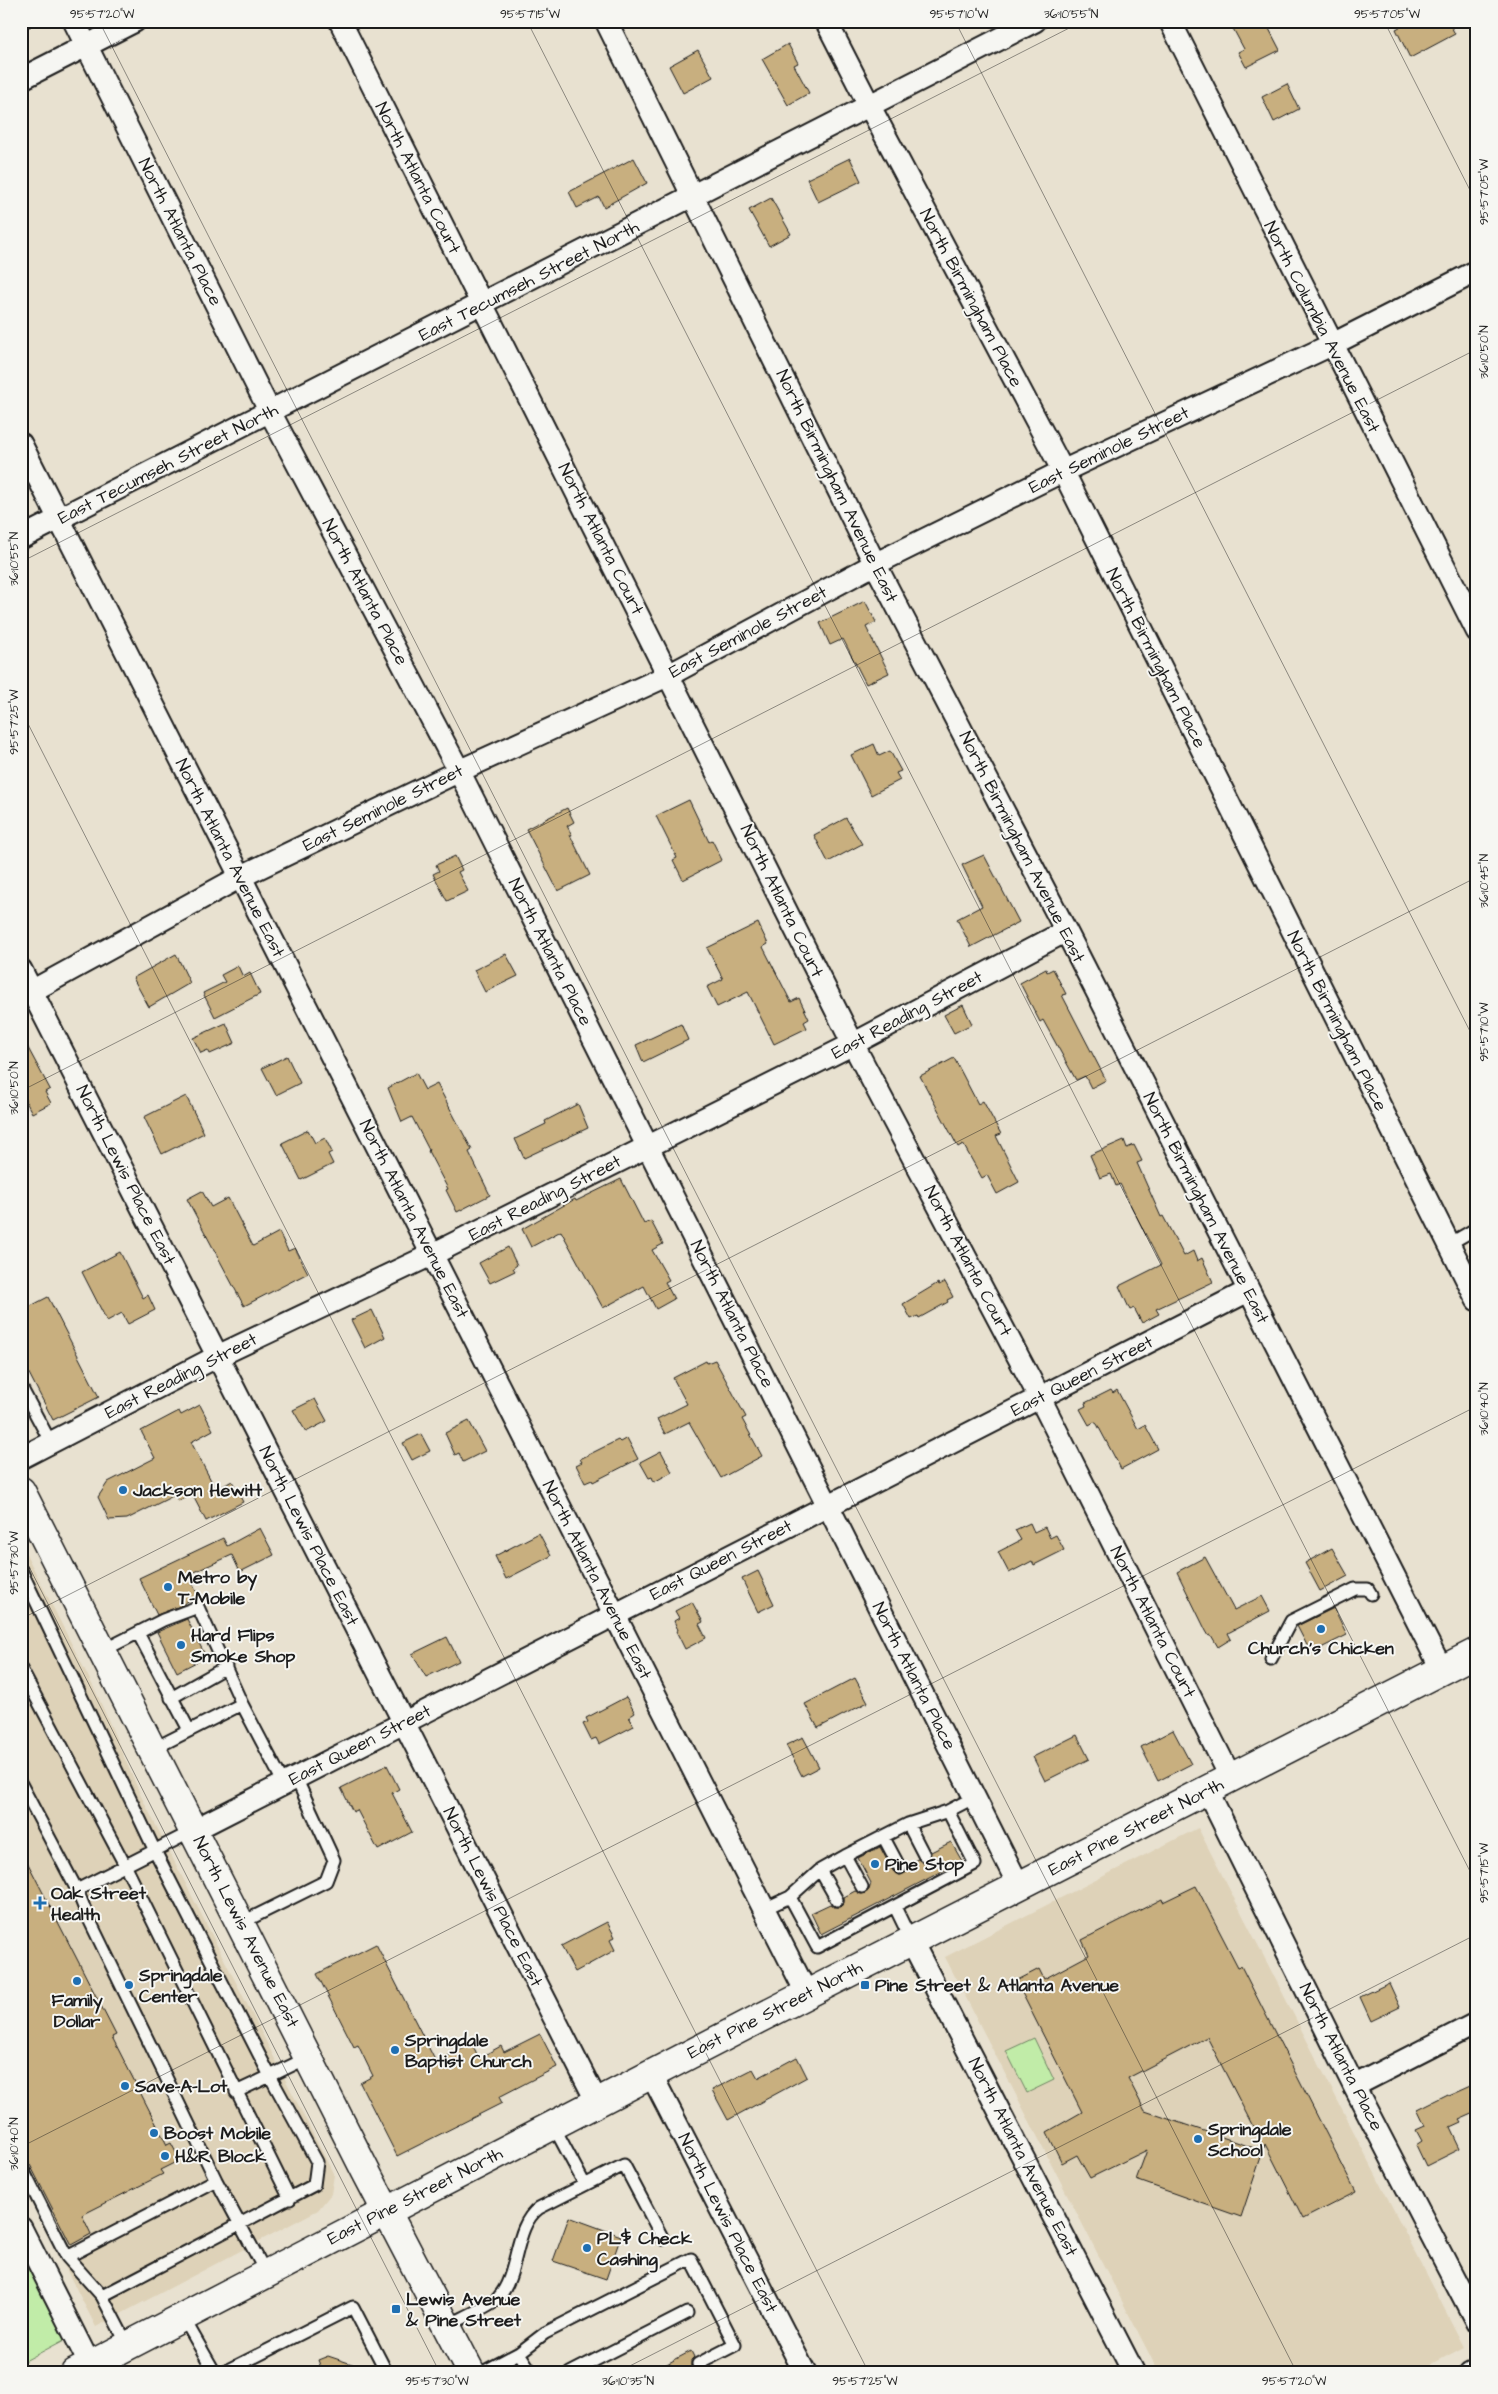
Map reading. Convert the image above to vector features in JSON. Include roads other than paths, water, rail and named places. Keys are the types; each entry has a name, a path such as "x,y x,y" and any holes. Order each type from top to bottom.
{"main road":[{"name":"North Lewis Avenue East","path":"21,1491 471,2373"},
{"name":"East Pine Street North","path":"83,2369 911,1940 1477,1652"}],"street":[{"name":"North Atlanta Place","path":"74,21 270,412 459,771 1019,1886"},
{"path":"21,79 134,21"},
{"name":"North Atlanta Court","path":"340,21 853,1044 1040,1398 1231,1778"},
{"name":"North Birmingham Avenue East","path":"606,21 875,564 1066,931 1442,1670"},
{"name":"North Birmingham Place","path":"826,21 1063,471 1477,1300"},
{"name":"East Tecumseh Street North","path":"21,538 482,305 1035,21"},
{"name":"North Columbia Avenue East","path":"1170,21 1331,345 1477,631"},
{"name":"East Seminole Street","path":"27,994 240,877 459,771 669,675 875,564 1063,471 1331,345 1477,271"},
{"name":"North Atlanta Avenue East","path":"21,444 808,1994"},
{"name":"East Reading Street","path":"21,1458 218,1356 433,1254 853,1044 1066,931"},
{"name":"North Lewis Place East","path":"21,970 27,994 218,1356 597,2102"},
{"name":"East Queen Street","path":"194,1830 1248,1291"},
{"name":"North Atlanta Place","path":"1207,1790 1354,2086 1477,2323"},
{"name":"North Atlanta Avenue East","path":"911,1940 1134,2373"},
{"path":"1354,2086 1477,2023"},
{"name":"North Lewis Place East","path":"651,2074 805,2373"},
{"path":"21,2228 83,2369"},
{"path":"1471,2373 1477,2370"}],"lane":[{"path":"1449,1244 1477,1228"},
{"path":"21,1387 51,1443"},
{"path":"21,1570 155,1851 270,2076 317,2162 314,2185 290,2199 240,2222 102,2296"},
{"path":"1271,1659 1291,1621 1355,1589 1368,1589 1371,1594"},
{"path":"102,1651 163,1620 198,1607 242,1704 290,1781 334,1860 326,1881 241,1922"},
{"path":"138,1633 189,1730"},
{"path":"171,1698 226,1667"},
{"path":"21,1669 125,1865 290,2199"},
{"path":"153,1749 242,1704"},
{"path":"21,1784 77,1890 88,1917 216,2180 266,2273"},
{"path":"764,1910 790,1897 820,1870 845,1856 908,1824 948,1810 975,1797"},
{"path":"790,1897 817,1947 850,1924 875,1912 895,1907 913,1892 937,1879 975,1864 948,1810"},
{"path":"908,1824 924,1855"},
{"path":"77,1890 194,1830"},
{"path":"883,1836 900,1868"},
{"path":"845,1856 862,1887"},
{"path":"820,1870 837,1900"},
{"path":"895,1907 911,1940"},
{"path":"236,2092 309,2057"},
{"path":"553,2125 585,2185"},
{"path":"21,2166 67,2257 102,2296 128,2346"},
{"path":"447,2326 498,2298 507,2280 529,2216 539,2208 624,2166 663,2239"},
{"path":"67,2257 216,2180"},
{"path":"481,2373 519,2353 544,2333 691,2259 735,2345 698,2364"},
{"path":"223,2373 353,2307 387,2373"},
{"path":"570,2373 686,2313"},
{"path":"183,2316 215,2373"},
{"path":"519,2353 532,2373"}],"place":[{"name":"Jackson Hewitt","path":"123,1490"},
{"name":"Metro by T-Mobile","path":"168,1587"},
{"name":"Church's Chicken","path":"1321,1629"},
{"name":"Hard Flips Smoke Shop","path":"181,1645"},
{"name":"Pine Stop","path":"875,1864"},
{"name":"Oak Street Health","path":"40,1903"},
{"name":"Family Dollar","path":"77,1981"},
{"name":"Springdale Center","path":"129,1985"},
{"name":"Pine Street & Atlanta Avenue","path":"865,1985"},
{"name":"Springdale Baptist Church","path":"395,2050"},
{"name":"Save-A-Lot","path":"125,2086"},
{"name":"Boost Mobile","path":"154,2133"},
{"name":"Springdale School","path":"1198,2139"},
{"name":"H&R Block","path":"165,2156"},
{"name":"PL$ Check Cashing","path":"587,2248"},
{"name":"Lewis Avenue & Pine Street","path":"396,2309"}]}
